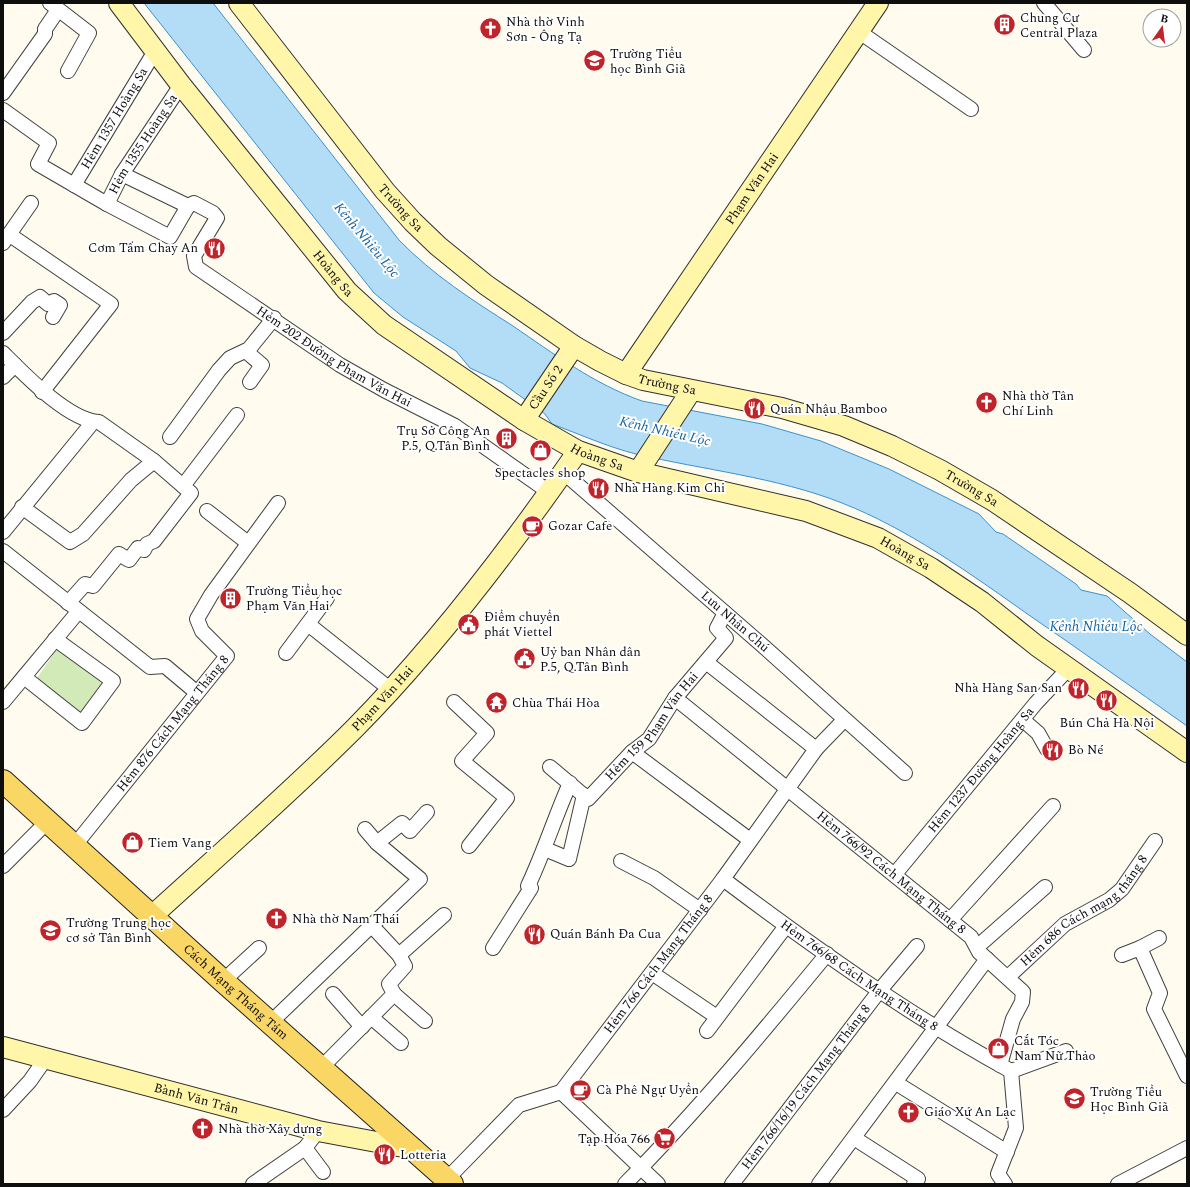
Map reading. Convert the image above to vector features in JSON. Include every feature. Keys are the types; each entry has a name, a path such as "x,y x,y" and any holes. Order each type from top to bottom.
{"main road":[{"name":"Cách Mạng Tháng Tám","path":"3,781 223,981 450,1182"}],"street":[{"name":"Hoàng Sa","path":"119,3 181,85 347,291 384,326 527,416 578,451 806,511 878,538 958,586 1068,668 1187,752"},
{"name":"Trường Sa","path":"239,3 381,186 413,222 438,246 470,272 571,350 626,374 660,385 688,397 754,402 815,417 870,436 906,452 968,485 1035,527 1187,635"},
{"name":"Phạm Văn Hai","path":"626,374 878,3"},
{"path":"1044,3 1084,50"},
{"path":"3,93 45,34 45,29 54,7 89,33 68,71"},
{"path":"858,32 971,109"},
{"name":"Hẻm 1357 Hoàng Sa","path":"74,185 155,50"},
{"name":"Hẻm 1355 Hoàng Sa","path":"106,204 122,174 181,85"},
{"path":"3,110 49,143 38,164 106,204 170,237 188,206 122,174"},
{"path":"31,203 7,239 111,304 42,392"},
{"name":"Hẻm 202 Đường Phạm Văn Hai","path":"188,206 194,203 213,213 217,218 194,256 196,267 274,318 340,365 384,390 455,426 549,492"},
{"path":"3,333 32,302 40,297 48,304 54,301 60,305 53,317"},
{"path":"170,437 230,358 249,349 274,318"},
{"path":"249,349 249,354 262,365 250,382"},
{"name":"Cầu Số 2","path":"527,416 571,350"},
{"path":"3,353 42,392 88,422 99,422 154,462 191,493 154,541 147,544 144,550 138,548 129,560 119,554 93,586 85,584 55,639 3,702"},
{"path":"3,377 15,365"},
{"path":"641,467 688,397"},
{"path":"183,486 237,415"},
{"path":"3,532 22,507 94,422"},
{"name":"Phạm Văn Hai","path":"152,916 320,762 391,690 483,580 578,451"},
{"path":"22,507 70,542 83,534 131,480 154,462"},
{"name":"Lưu Nhân Chú","path":"563,472 905,773"},
{"name":"Hẻm 876 Cách Mạng Tháng 8","path":"75,845 196,692 227,656 202,631 197,619 208,600 278,503"},
{"path":"207,511 248,543"},
{"path":"3,551 150,667 165,666 196,692"},
{"path":"286,653 327,598"},
{"name":"Hẻm 159 Phạm Văn Hai","path":"584,795 588,799 632,752 649,739 675,698 726,638 717,628 725,613"},
{"path":"308,624 391,690"},
{"path":"24,676 82,723 113,681 55,639"},
{"path":"706,662 816,749"},
{"name":"Hẻm 1237 Đường Hoàng Sa","path":"895,874 1068,668"},
{"name":"Hẻm 766/92 Cách Mạng Tháng 8","path":"675,698 786,789 895,874 971,937 987,959 1008,977"},
{"path":"454,702 487,733 462,761 507,798 469,846"},
{"name":"Hẻm 766 Cách Mạng Tháng 8","path":"560,1092 700,910 816,749 844,720"},
{"path":"1023,720 1038,733 1047,749"},
{"path":"632,752 750,840"},
{"path":"545,849 569,859 584,795 550,767"},
{"path":"493,948 530,887 545,849 555,817 570,783"},
{"path":"950,920 1053,806"},
{"path":"377,843 402,823 410,831 427,812"},
{"path":"3,866 48,821"},
{"path":"270,1023 420,879 377,843 365,829"},
{"name":"Hẻm 686 Cách mạng tháng 8","path":"1005,1184 998,1174 1016,1128 1006,1068 1013,1019 1022,1002 1023,992 1008,977 1065,924 1108,900 1122,888 1155,841"},
{"path":"621,862 654,878 700,910"},
{"name":"Hẻm 766/68 Cách Mạng Tháng 8","path":"723,879 786,926 880,990 937,1028 1006,1068"},
{"path":"977,947 1046,887"},
{"path":"399,955 444,915"},
{"path":"373,924 372,926 399,955 405,966 389,984 394,994 425,1021"},
{"path":"707,1031 786,926"},
{"path":"1122,955 1159,938"},
{"name":"Hẻm 766/16/19 Cách Mạng Tháng 8","path":"732,1184 815,1078 880,990 916,946"},
{"path":"223,981 259,948"},
{"path":"1140,948 1160,993 1154,1008 1187,1076"},
{"path":"625,1184 696,1110 760,1036 827,954"},
{"path":"819,1184 896,1083 987,959"},
{"path":"652,973 717,1018"},
{"path":"333,994 366,1022 402,1043"},
{"path":"321,1068 394,994"},
{"name":"Bành Văn Trân","path":"3,1047 318,1131 414,1149"},
{"path":"1006,1068 1066,1051"},
{"path":"3,1110 30,1081 46,1058"},
{"path":"896,1083 1007,1152"},
{"path":"450,1182 519,1105 560,1092 658,1184"},
{"path":"253,1184 305,1148 318,1131"},
{"path":"854,1138 918,1179 914,1184"},
{"path":"305,1148 323,1172"},
{"path":"1122,1181 1187,1148"}],"green space":[{"path":"59,646 107,683 76,722 31,687"}],"water":[{"name":"Kênh Nhiêu Lộc","path":"144,3 213,3 399,240 439,276 575,368 607,386 642,401 762,424 821,441 889,469 979,514 996,532 1003,534 1076,584 1081,590 1107,596 1150,634 1187,662 1187,726 960,567 914,538 890,525 842,503 792,487 766,480 662,460 615,448 552,424 545,414 502,383 470,368 456,351 403,317 374,293"}],"place":[{"name":"Chung Cư Central Plaza","path":"1005,25"},
{"name":"Nhà thờ Vinh Sơn - Ông Tạ","path":"491,29"},
{"name":"Trường Tiểu học Bình Giã","path":"594,61"},
{"name":"Cơm Tấm Chay An","path":"214,248"},
{"name":"Nhà thờ Tân Chí Linh","path":"986,403"},
{"name":"Quán Nhậu Bamboo","path":"754,409"},
{"name":"Trụ Sở Công An P.5, Q.Tân Bình","path":"506,438"},
{"name":"Spectacles shop","path":"540,451"},
{"name":"Nhà Hàng Kim Chi","path":"599,488"},
{"name":"Gozar Cafe","path":"532,526"},
{"name":"Trường Tiểu học Phạm Văn Hai","path":"231,598"},
{"name":"Điểm chuyển phát Viettel","path":"469,624"},
{"name":"Uỷ ban Nhân dân P.5, Q.Tân Bình","path":"524,659"},
{"name":"Nhà Hàng San San","path":"1078,688"},
{"name":"Bún Chả Hà Nội","path":"1107,701"},
{"name":"Chùa Thái Hòa","path":"496,703"},
{"name":"Bò Né","path":"1053,750"},
{"name":"Tiem Vang","path":"132,843"},
{"name":"Nhà thờ Nam Thái","path":"276,919"},
{"name":"Trường Trung học cơ sở Tân Bình","path":"51,930"},
{"name":"Quán Bánh Đa Cua","path":"535,934"},
{"name":"Cắt Tóc Nam Nữ Thảo","path":"998,1048"},
{"name":"Cà Phê Ngự Uyển","path":"580,1090"},
{"name":"Trường Tiểu Học Bình Giã","path":"1074,1099"},
{"name":"Giáo Xứ An Lạc","path":"908,1112"},
{"name":"Nhà thờ Xây dựng","path":"202,1129"},
{"name":"Tạp Hóa 766","path":"665,1139"},
{"name":"Lotteria","path":"384,1155"}]}
